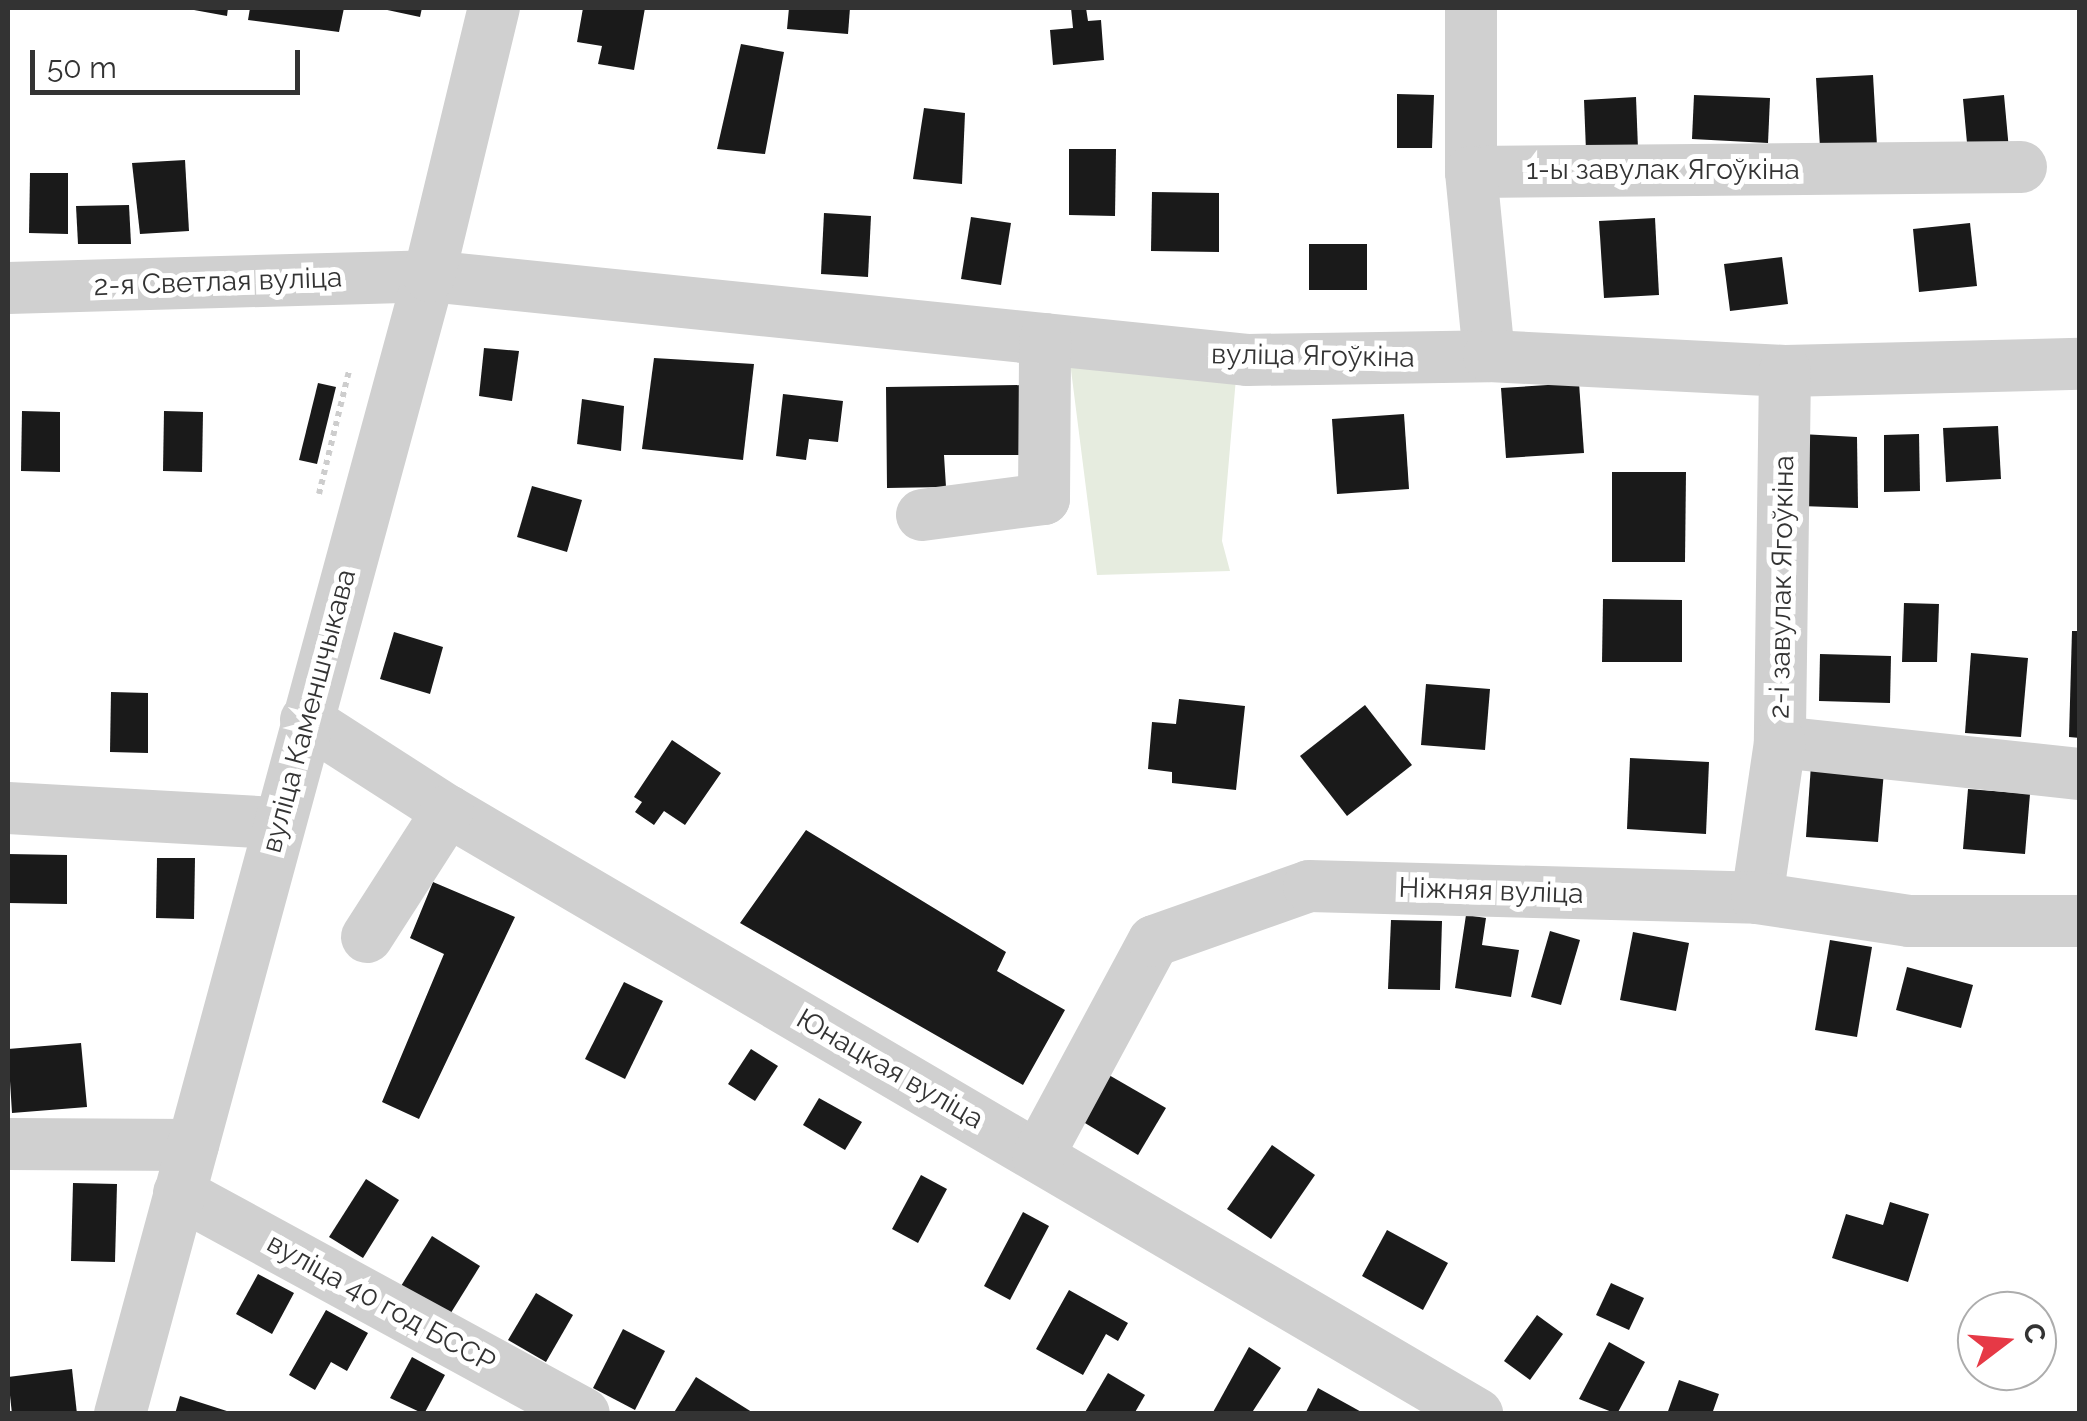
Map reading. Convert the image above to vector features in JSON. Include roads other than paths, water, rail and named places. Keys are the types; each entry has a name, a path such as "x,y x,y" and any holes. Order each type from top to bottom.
{"street":[{"name":"вуліца Каменшчыкава","path":"120,1414 430,276 494,8"},
{"path":"1471,8 1471,172 1489,356"},
{"name":"1-ы завулак Ягоўкіна","path":"1471,172 2020,168"},
{"name":"2-я Светлая вуліца","path":"8,288 430,276"},
{"name":"вуліца Ягоўкіна","path":"430,276 1247,360 1489,356 1784,371 2080,364"},
{"path":"922,515 1044,499 1045,339"},
{"name":"2-і завулак Ягоўкіна","path":"1784,371 1780,742 2080,774"},
{"name":"Юнацкая вуліца","path":"306,720 448,811 1476,1414"},
{"path":"1758,898 1780,742"},
{"path":"8,808 279,823"},
{"path":"367,937 448,811"},
{"name":"Ніжняя вуліца","path":"1038,1156 1154,941 1310,886 1758,898 1909,921 2080,921"},
{"path":"8,1144 186,1169"},
{"name":"вуліца 40 год БССР","path":"186,1169 584,1414"}]}
